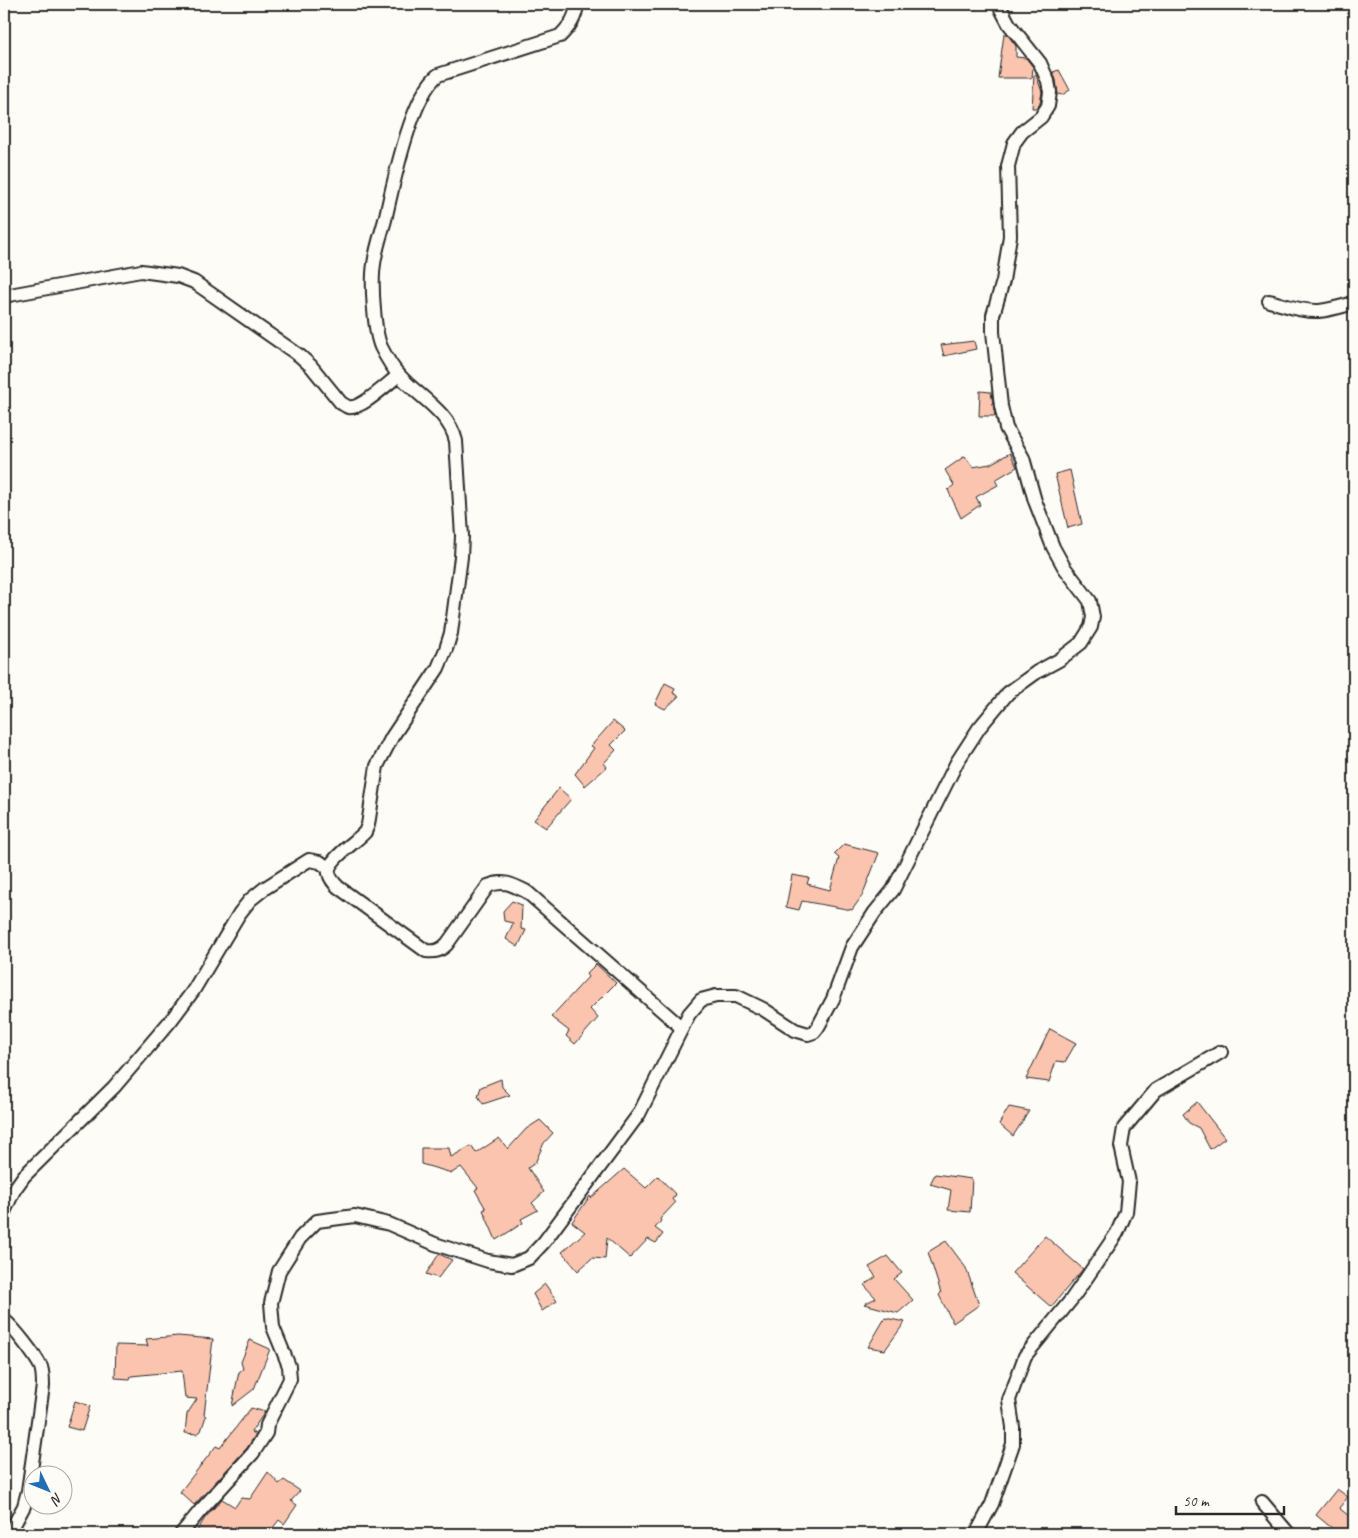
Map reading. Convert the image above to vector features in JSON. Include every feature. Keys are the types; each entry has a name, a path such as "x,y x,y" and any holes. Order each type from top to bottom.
{"street":[{"path":"577,4 574,19 560,36 438,75 432,79 424,92 399,160 374,264 373,295 378,333 381,346 398,375 449,423 453,431 456,441 462,536 461,556 452,624 446,649 438,668 392,737 377,766 365,832 332,862 328,868 328,874 338,887 426,951 434,952 441,950 447,944 488,886 497,882 506,882 527,892 682,1028"},
{"path":"181,1534 200,1510 254,1453 266,1434 267,1425 290,1379 289,1366 273,1327 271,1303 279,1271 300,1238 316,1221 355,1216 389,1224 435,1244 488,1261 512,1265 521,1263 529,1258 544,1242 639,1114 689,1014 701,1000 716,996 736,996 764,1009 795,1030 808,1034 814,1032 833,999 852,947 875,912 893,890 957,762 979,728 1008,693 1037,672 1059,660 1081,643 1091,627 1093,617 1090,601 1064,567 1054,547 1035,501 1023,458 1006,428 1001,406 993,315 1003,281 1010,236 1008,166 1014,143 1022,132 1041,117 1048,106 1050,92 1048,81 1040,63 1009,24 1001,9 1001,4"},
{"path":"4,296 141,271 178,276 194,282 300,356 311,366 341,403 347,406 353,407 366,401 398,375"},
{"path":"1269,301 1304,310 1318,311 1332,310 1354,303"},
{"path":"4,1212 14,1190 24,1176 114,1087 172,1019 193,991 239,914 250,900 265,888 309,860 320,862 328,868"},
{"path":"976,1534 992,1504 1013,1444 1013,1427 1009,1400 1025,1356 1071,1300 1117,1232 1126,1212 1129,1182 1121,1146 1124,1128 1156,1090 1221,1052"},
{"path":"4,1320 41,1368 44,1386 28,1491 24,1506 9,1534"},
{"path":"1262,1502 1289,1534"}],"building":[{"path":"1004,34 1007,34 1016,46 1016,57 1026,58 1033,67 1032,78 998,78"},
{"path":"1059,70 1070,90 1062,95 1058,94 1053,72"},
{"path":"1034,75 1036,75 1042,92 1037,108 1032,108"},
{"path":"974,341 976,349 944,356 941,345"},
{"path":"980,391 991,392 995,416 979,416"},
{"path":"1010,453 1017,467 995,480 998,485 976,497 980,505 961,518 948,490 954,485 945,470 965,456 973,467 990,464"},
{"path":"1070,470 1082,524 1068,528 1055,474"},
{"path":"665,683 675,688 673,693 679,696 665,709 655,704"},
{"path":"613,721 625,731 611,745 616,750 604,763 607,767 585,786 575,774 594,748 591,746"},
{"path":"559,788 571,799 546,828 534,820"},
{"path":"844,844 879,853 862,896 852,910 802,901 799,910 786,907 792,875 809,878 807,884 830,890 839,858 834,854"},
{"path":"512,901 522,905 521,929 526,930 518,947 506,939 513,923 504,921 503,911"},
{"path":"596,964 616,983 590,1009 598,1018 575,1044 566,1036 569,1031 551,1017 588,977 586,974"},
{"path":"1050,1029 1076,1043 1065,1062 1056,1061 1049,1082 1026,1079"},
{"path":"501,1079 502,1087 510,1095 483,1104 478,1096 481,1087"},
{"path":"1197,1102 1225,1138 1210,1149 1199,1128 1189,1123 1183,1114"},
{"path":"1009,1107 1029,1111 1013,1136 999,1124"},
{"path":"540,1120 553,1133 544,1143 535,1163 528,1168 544,1192 532,1203 538,1210 521,1219 523,1223 496,1240 483,1210 486,1209 475,1190 478,1188 461,1167 452,1173 421,1164 421,1148 449,1148 451,1157 471,1146 476,1153 499,1138 508,1149 526,1129"},
{"path":"624,1169 646,1188 658,1176 676,1195 672,1199 675,1203 660,1219 661,1221 655,1228 663,1234 656,1243 648,1239 630,1258 607,1238 605,1259 592,1258 578,1271 562,1252 585,1232 572,1222 590,1196 591,1198"},
{"path":"935,1174 972,1179 970,1212 948,1210 951,1190 930,1184"},
{"path":"1045,1236 1083,1269 1051,1307 1012,1273"},
{"path":"946,1241 966,1268 979,1305 953,1323 939,1295 941,1293 928,1252"},
{"path":"439,1254 452,1260 438,1278 426,1274"},
{"path":"888,1256 902,1273 894,1279 913,1300 898,1313 864,1304 876,1298 864,1285 876,1277 869,1267"},
{"path":"545,1284 557,1301 542,1311 533,1294"},
{"path":"885,1318 905,1322 885,1350 868,1347"},
{"path":"178,1336 213,1339 204,1415 206,1416 201,1431 197,1434 185,1433 187,1414 197,1399 185,1398 182,1371 131,1376 130,1379 115,1378 116,1345 148,1346 146,1339"},
{"path":"250,1340 270,1349 254,1389 232,1406 239,1372 243,1369 241,1362"},
{"path":"75,1401 90,1406 82,1431 67,1427"},
{"path":"251,1408 265,1412 251,1432 256,1434 247,1448 194,1505 180,1492 216,1446 220,1448"},
{"path":"268,1472 279,1484 284,1480 300,1491 291,1501 297,1505 284,1524 279,1520 265,1534 195,1534 205,1518 222,1499 235,1507 241,1498 250,1499"},
{"path":"1337,1489 1348,1497 1339,1508 1354,1520 1344,1534 1339,1534 1316,1515"}]}
